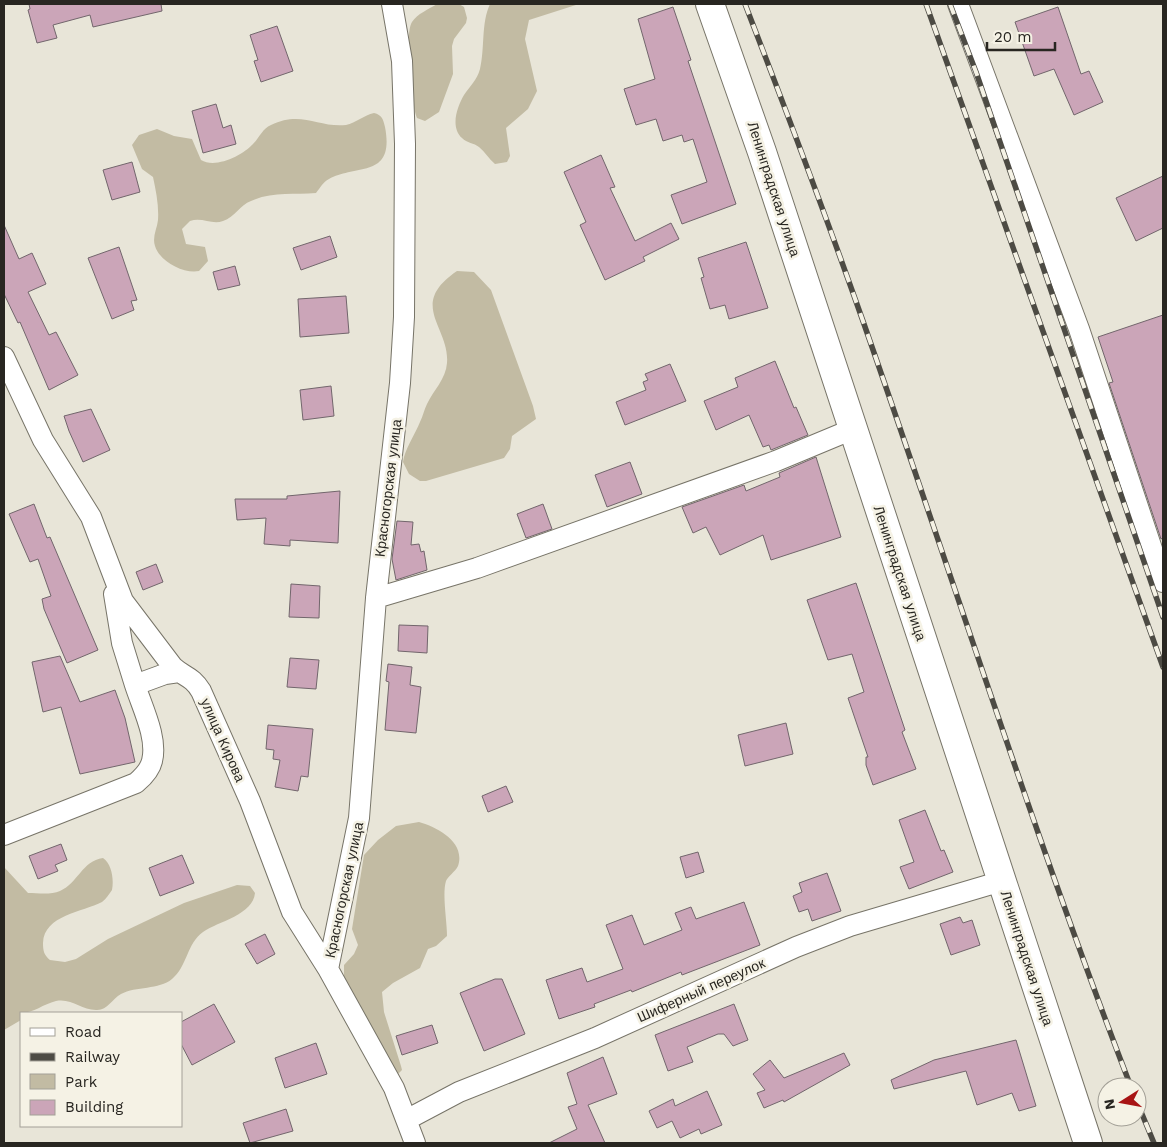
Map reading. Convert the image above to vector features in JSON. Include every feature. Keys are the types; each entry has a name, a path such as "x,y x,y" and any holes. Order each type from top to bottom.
{"main road":[{"name":"Ленинградская улица","path":"710,4 853,429 1088,1143"}],"street":[{"name":"Красногорская улица","path":"328,969 359,818 376,598 400,383 404,317 405,144 402,61 392,4"},
{"path":"958,4 1079,329 1163,582"},
{"name":"улица Кирова","path":"4,357 43,440 91,517 112,577 129,612 179,672 189,676 205,699 250,801 292,912 328,969 394,1088 408,1119 415,1143"},
{"path":"376,598 477,568 776,461 853,429"},
{"path":"4,835 136,783 146,773 152,762 154,748 122,644 112,577"},
{"path":"135,685 165,674 179,672"},
{"name":"Шиферный переулок","path":"408,1119 467,1089 595,1038 796,947 850,926 1002,881"}],"green space":[{"path":"437,4 459,4 464,7 467,18 466,23 454,39 452,46 453,74 439,112 425,121 417,118 413,99 408,54 410,29 412,22 417,17"},
{"path":"490,4 579,4 529,20 525,39 537,91 528,109 506,128 510,156 507,162 495,164 479,147 462,138 456,128 457,111 461,100 479,73 485,19"},
{"path":"374,113 379,115 384,122 387,144 384,155 379,162 371,167 329,179 323,183 316,193 267,196 247,203 231,217 223,221 190,221 182,229 186,244 205,247 208,261 199,271 186,271 173,266 158,252 154,239 158,209 153,177 142,169 132,145 139,135 157,129 174,136 192,139 201,160 214,163 229,160 243,152 253,144 265,129 282,121 301,119 327,124 346,125"},
{"path":"457,271 474,272 491,290 536,419 512,436 510,449 504,458 426,481 420,481 409,474 403,462 407,448 427,404 442,380 446,369 446,350 434,316 433,306 435,295 442,283"},
{"path":"419,822 434,828 448,837 458,850 459,857 458,866 447,879 445,886 447,936 436,946 428,949 420,968 393,983 382,992 384,1012 402,1070 397,1075 344,981 344,965 354,954 358,945 352,929 364,855 378,840 396,826"},
{"path":"103,858 108,864 112,872 112,890 102,902 57,920 50,926 45,934 43,948 44,953 50,960 65,962 76,959 108,939 184,903 237,885 250,886 255,893 253,901 242,912 210,928 198,937 177,974 167,982 121,994 100,1010 86,1008 67,1001 56,1001 30,1012 20,1012 20,1021 4,1030 4,867 28,893 49,893 60,891 66,887 90,863"}],"building":[{"path":"29,4 161,4 162,11 93,27 90,15 53,25 57,38 37,43 28,10 30,9"},
{"path":"673,7 691,60 688,61 736,204 682,224 671,195 707,182 693,139 684,142 682,135 663,141 656,119 636,125 624,89 655,79 638,19"},
{"path":"1058,7 1081,74 1089,71 1103,102 1074,115 1054,69 1034,76 1015,22"},
{"path":"277,26 293,71 261,82 254,61 258,60 250,35"},
{"path":"216,104 223,128 231,125 236,144 203,153 192,111"},
{"path":"601,155 615,187 610,188 635,241 671,223 679,239 643,257 645,261 605,280 580,225 586,222 564,172"},
{"path":"132,162 140,192 112,200 103,170"},
{"path":"1163,176 1163,228 1136,241 1116,198"},
{"path":"4,225 19,259 32,253 46,284 28,292 49,335 56,332 78,375 49,390 20,322 18,323 4,294"},
{"path":"330,236 337,257 301,270 293,248"},
{"path":"746,242 768,308 729,319 725,305 710,309 701,278 704,277 698,258"},
{"path":"119,247 137,300 131,301 134,310 112,319 88,258"},
{"path":"235,266 240,285 218,290 213,272"},
{"path":"346,296 349,333 300,337 298,299"},
{"path":"1163,315 1163,538 1161,539 1109,383 1113,382 1098,337"},
{"path":"775,361 794,408 796,407 808,435 771,450 769,445 763,447 749,415 716,430 704,401 738,387 735,378"},
{"path":"670,364 686,401 625,425 616,402 646,390 643,382 648,380 645,374"},
{"path":"331,386 334,416 303,420 300,390"},
{"path":"91,409 110,450 83,462 64,416"},
{"path":"816,457 841,537 771,560 763,535 720,555 706,527 693,533 682,507 744,485 746,491 780,477 779,473"},
{"path":"630,462 642,494 607,507 595,475"},
{"path":"340,491 338,543 290,540 290,546 264,544 266,518 237,520 235,499 287,499 287,496"},
{"path":"34,504 47,538 50,537 98,650 67,663 44,609 42,599 51,596 38,559 30,562 9,514"},
{"path":"543,504 552,529 526,538 517,514"},
{"path":"397,521 413,522 411,545 419,544 421,552 424,551 427,570 396,580 392,559"},
{"path":"156,564 163,582 143,590 136,572"},
{"path":"856,583 905,730 902,732 916,769 873,785 866,765 866,757 868,757 848,698 864,692 852,654 828,660 807,600"},
{"path":"291,584 320,586 319,618 289,617"},
{"path":"399,625 428,626 427,653 398,651"},
{"path":"60,656 80,702 115,690 125,718 135,762 80,774 61,707 43,712 32,662"},
{"path":"290,658 319,660 316,689 287,687"},
{"path":"388,664 412,667 410,685 421,687 416,733 385,730 389,682 386,681"},
{"path":"786,723 793,754 745,766 738,735"},
{"path":"268,725 313,729 308,777 301,776 298,791 275,787 280,760 273,759 274,750 266,749"},
{"path":"506,786 513,802 488,812 482,796"},
{"path":"925,810 941,851 944,850 953,872 909,889 900,867 914,862 899,820"},
{"path":"61,844 67,860 55,865 58,871 38,879 29,856"},
{"path":"698,852 704,872 686,878 680,857"},
{"path":"182,855 194,883 160,896 149,868"},
{"path":"827,873 841,911 812,921 808,909 799,912 793,896 802,892 799,883"},
{"path":"744,902 760,945 682,975 681,972 632,992 631,990 594,1004 595,1007 559,1019 546,980 582,968 587,982 623,969 606,925 632,915 644,945 682,930 675,913 691,907 696,919"},
{"path":"960,917 963,923 972,920 980,945 951,955 940,924"},
{"path":"265,934 275,954 257,964 245,944"},
{"path":"495,979 502,979 525,1034 484,1051 460,993"},
{"path":"214,1004 235,1042 192,1065 182,1046 182,1021"},
{"path":"734,1004 748,1040 733,1046 724,1034 718,1034 687,1047 693,1062 668,1071 655,1035"},
{"path":"432,1025 438,1043 402,1055 396,1036"},
{"path":"1016,1040 1036,1106 1019,1111 1012,1093 977,1105 966,1071 894,1089 891,1080 934,1060"},
{"path":"316,1043 327,1074 285,1088 275,1058"},
{"path":"844,1053 850,1065 784,1102 783,1100 764,1108 757,1093 765,1090 753,1074 770,1060 784,1078"},
{"path":"603,1057 617,1094 588,1105 605,1143 549,1143 577,1129 568,1107 577,1104 567,1073"},
{"path":"707,1091 722,1125 701,1134 699,1129 680,1138 672,1121 657,1128 649,1111 673,1099 675,1106"},
{"path":"286,1109 293,1131 250,1143 243,1123"}],"railway":[{"path":"745,4 850,284 1027,802 1127,1077"},
{"path":"926,4 1163,667"},
{"path":"950,4 976,72 1163,617"},
{"path":"1147,1126 1154,1143"}]}
